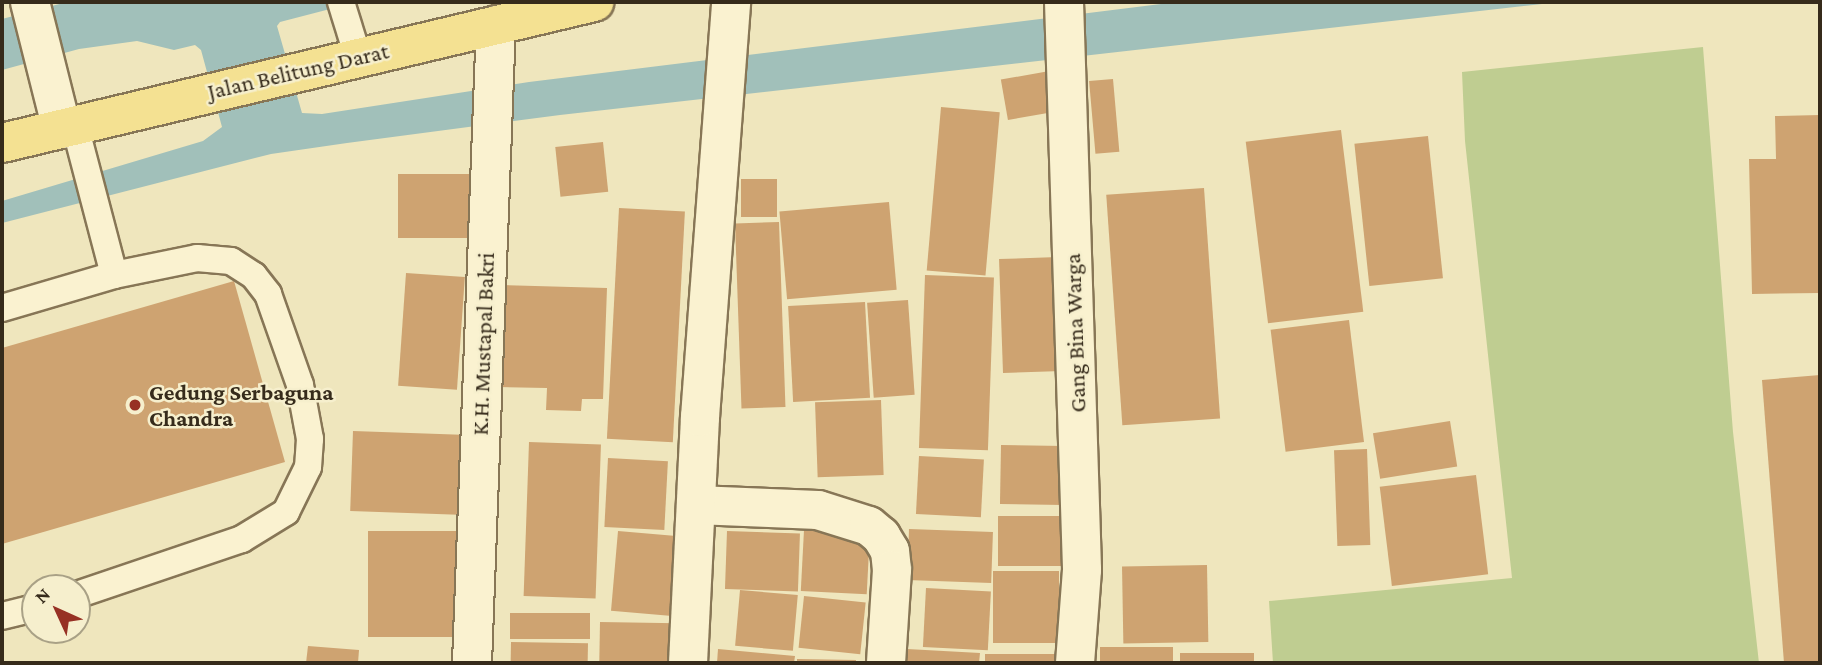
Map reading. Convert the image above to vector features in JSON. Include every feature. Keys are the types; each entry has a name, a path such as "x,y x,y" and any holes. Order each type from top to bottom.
{"main road":[{"name":"Jalan Belitung Darat","path":"2,144 196,95 594,2"}],"street":[{"path":"30,2 46,68 68,128"},
{"path":"688,663 696,505 731,2"},
{"name":"Gang Bina Warga","path":"1064,2 1082,570 1075,663"},
{"name":"K.H. Mustapal Bakri","path":"472,663 496,25"},
{"path":"696,505 818,510 869,526 881,536 890,551 892,570 886,663"}],"lane":[{"path":"342,2 344,60"},
{"path":"68,128 114,275"},
{"path":"2,309 114,275 197,258 231,261 254,276 268,294 300,385 310,439 308,467 286,512 242,540 91,590"},
{"path":"2,615 21,611"}],"green space":[{"path":"1703,47 1733,432 1759,663 1273,663 1269,601 1512,578 1465,141 1462,72"}],"water":[{"path":"67,2 357,2 280,22 277,26 302,113 322,114 529,82 1177,2 1560,2 560,115 347,143 271,154 2,223 2,201 203,141 222,127 201,50 195,45 174,50 137,41 79,49 2,70 2,19"}],"building":[{"path":"1055,70 1062,110 1008,120 1001,80"},
{"path":"1113,79 1119,152 1095,154 1089,81"},
{"path":"941,107 1000,112 985,276 927,270"},
{"path":"1820,115 1820,293 1752,294 1749,159 1776,159 1775,116"},
{"path":"1341,130 1363,312 1268,323 1246,142"},
{"path":"1428,136 1443,278 1369,286 1354,144"},
{"path":"603,142 608,192 560,197 555,147"},
{"path":"398,174 477,174 477,238 398,238"},
{"path":"741,179 777,179 777,217 741,217"},
{"path":"1204,188 1220,418 1122,425 1106,195"},
{"path":"889,202 897,290 787,299 779,212"},
{"path":"619,208 685,211 673,442 607,439"},
{"path":"779,222 785,407 741,408 735,224"},
{"path":"1058,257 1062,371 1003,373 999,259"},
{"path":"406,273 465,277 457,390 398,386"},
{"path":"925,275 994,277 988,450 919,448"},
{"name":"Gedung Serbaguna Chandra","path":"234,281 285,462 2,544 2,348"},
{"path":"502,285 607,288 603,399 582,399 581,411 546,410 547,388 498,387"},
{"path":"908,300 915,395 874,398 867,303"},
{"path":"865,302 870,398 793,402 788,306"},
{"path":"1349,320 1364,442 1286,452 1271,330"},
{"path":"1820,375 1820,663 1784,663 1762,380"},
{"path":"881,400 884,475 818,477 815,402"},
{"path":"1450,421 1457,466 1380,479 1373,433"},
{"path":"353,431 461,435 458,515 350,511"},
{"path":"529,442 601,445 596,598 524,596"},
{"path":"1001,445 1064,446 1063,505 1000,504"},
{"path":"1367,449 1370,545 1337,546 1334,450"},
{"path":"919,456 984,459 981,517 916,514"},
{"path":"608,458 668,461 664,530 604,527"},
{"path":"1476,475 1488,574 1392,586 1380,487"},
{"path":"998,516 1062,516 1062,566 998,566"},
{"path":"909,529 993,532 991,583 907,580"},
{"path":"804,530 870,533 867,594 801,591"},
{"path":"368,531 459,531 459,637 368,637"},
{"path":"618,531 691,537 684,617 611,611"},
{"path":"727,531 800,534 798,592 725,589"},
{"path":"1207,565 1208,642 1123,643 1122,566"},
{"path":"993,571 1059,571 1059,643 993,643"},
{"path":"926,588 991,591 988,650 923,647"},
{"path":"740,590 798,595 793,651 735,646"},
{"path":"804,596 866,602 860,654 799,648"},
{"path":"510,613 590,613 590,639 510,639"},
{"path":"600,622 677,623 676,663 599,663"},
{"path":"511,642 588,643 588,663 511,663"},
{"path":"308,646 359,650 358,663 306,663"},
{"path":"1100,647 1173,647 1173,663 1100,663"},
{"path":"718,649 795,656 794,663 717,663"},
{"path":"907,649 980,653 979,663 906,663"},
{"path":"1180,653 1254,653 1254,663 1180,663"},
{"path":"985,654 1056,654 1056,663 985,663"},
{"path":"797,659 856,660 856,663 797,663"}],"place":[{"name":"Gedung Serbaguna Chandra","path":"135,405"}]}
